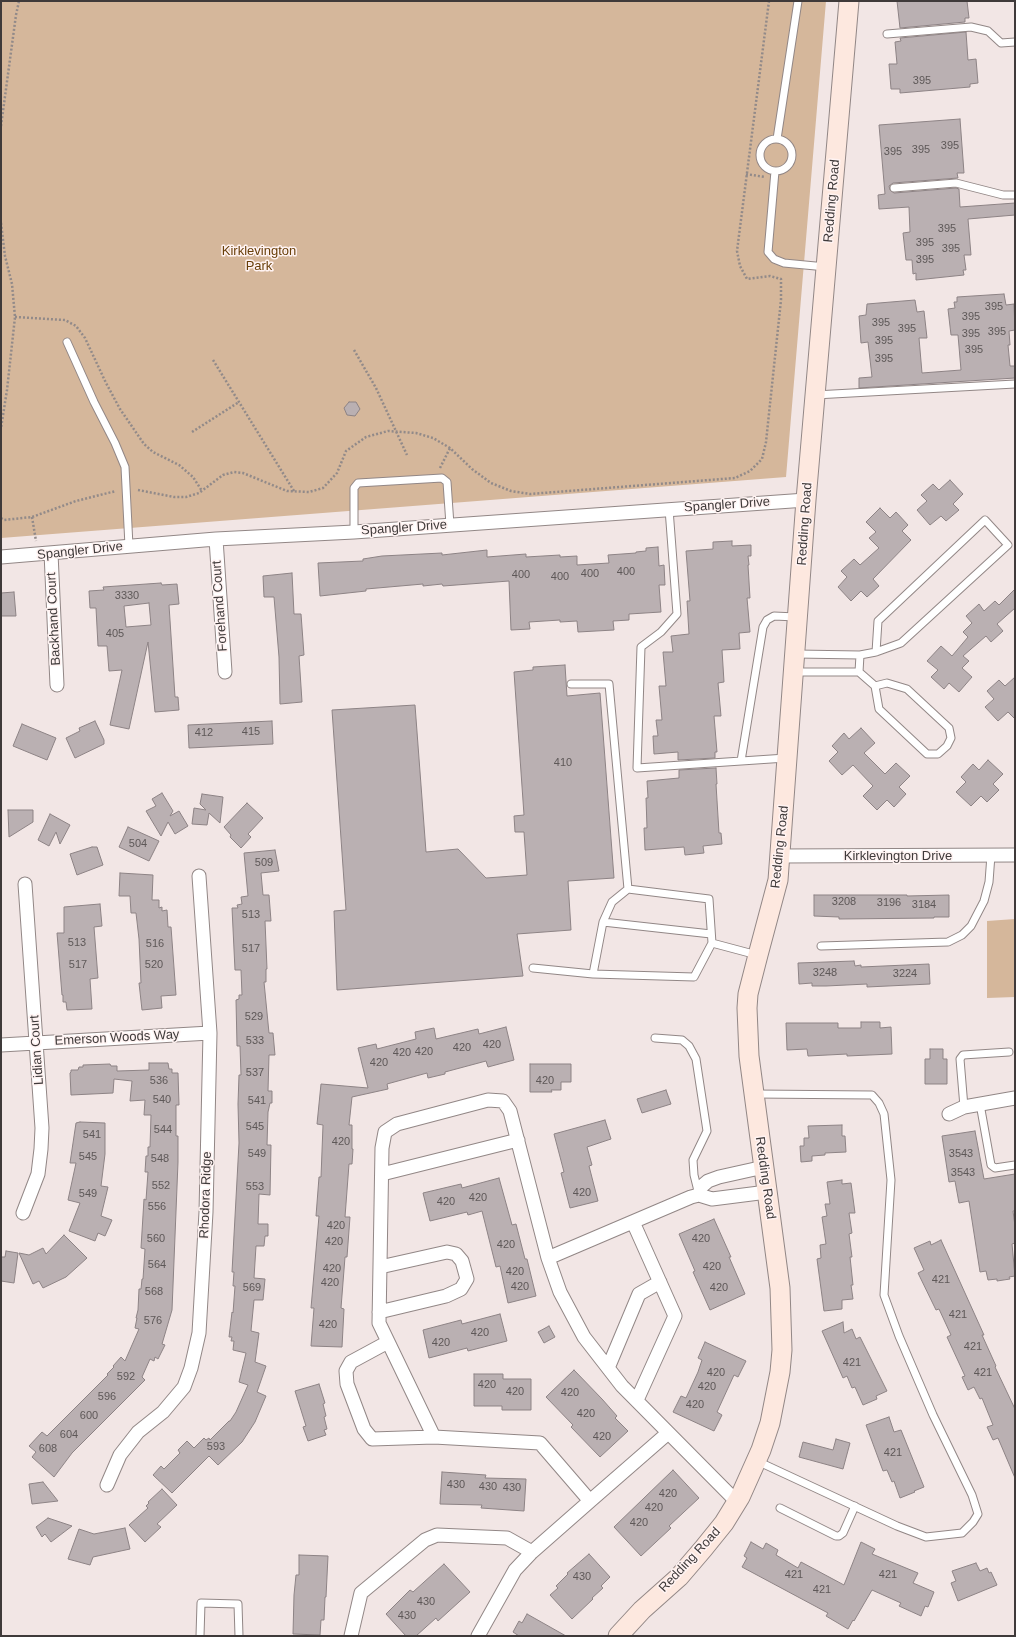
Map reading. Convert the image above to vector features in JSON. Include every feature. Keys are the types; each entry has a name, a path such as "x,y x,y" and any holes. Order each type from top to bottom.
{"street":[{"name":"Redding Road","path":"618,1636 642,1610 678,1577 724,1523 757,1461 770,1423 780,1372 782,1350 780,1288 749,1056 747,1008 748,994 778,880 781,856 806,500 849,1"},
{"name":"Spangler Drive","path":"1,557 216,539 354,532 806,500"},
{"name":"Forehand Court","path":"216,539 225,672"},
{"name":"Backhand Court","path":"45,554 57,685"},
{"name":"Kirklevington Drive","path":"781,856 1015,855"},
{"name":"Rhodora Ridge","path":"107,1485 120,1455 138,1432 163,1412 184,1387 196,1349 200,1318 206,1220 210,1033 199,876"},
{"name":"Lidian Court","path":"23,1213 38,1174 41,1149 41,1100 25,884"},
{"name":"Emerson Woods Way","path":"1,1045 210,1033"},
{"path":"949,1114 964,1107 1015,1098"},
{"path":"434,1437 379,1323 382,1148 385,1132 397,1124 488,1100 503,1101 510,1111 548,1258 560,1292 581,1331 622,1386 736,1502"},
{"path":"382,1174 518,1140"},
{"path":"699,1195 702,1188 708,1182 725,1175 764,1167"},
{"path":"548,1258 699,1195 712,1199 767,1192"},
{"path":"633,1222 675,1316 636,1400"},
{"path":"379,1312 446,1296 461,1289 467,1279 462,1261 456,1254 447,1252 380,1267"},
{"path":"608,1368 639,1294 660,1282"},
{"path":"388,1342 351,1362 346,1371 347,1384 364,1429 372,1439 434,1437 540,1443 590,1501"},
{"path":"478,1636 515,1570 532,1552 668,1433"},
{"path":"351,1636 361,1593 425,1540 437,1535 507,1538 532,1552"}],"lane":[{"path":"777,139 798,1"},
{"path":"887,34 971,27 988,31 1001,43 1015,42"},
{"path":"777,139 783,140 788,144 792,156 787,167 775,171 764,165 760,154 762,147 766,142 777,139"},
{"path":"775,171 768,252 774,260 784,263 827,267"},
{"path":"894,188 956,183 1002,195 1015,195"},
{"path":"68,342 94,402 115,443 124,467 129,546"},
{"path":"815,395 1015,384"},
{"path":"354,532 354,488 358,483 442,478 447,482 450,525"},
{"path":"669,509 677,614 661,632 641,647 637,768 788,758"},
{"path":"795,663 876,652 901,643 1008,545 985,520 878,621 876,652"},
{"path":"741,761 763,627 767,620 774,616 798,617"},
{"path":"859,672 860,655"},
{"path":"795,663 859,672 875,686 879,709 927,754 938,754 947,746 951,738 949,728 907,689 887,683 875,686"},
{"path":"571,684 609,684 628,889"},
{"path":"821,946 948,942 962,935 971,926 984,901 989,882 991,855"},
{"path":"533,968 593,974 694,976 712,943 709,899 628,889 612,902 603,922 593,974"},
{"path":"603,922 712,934"},
{"path":"712,943 758,955"},
{"path":"655,1038 682,1040 689,1046 696,1059 707,1131 693,1160 694,1175 699,1195"},
{"path":"964,1107 960,1059 963,1055 1009,1052"},
{"path":"754,1094 872,1095 879,1103 884,1114 891,1180 884,1295 899,1336 933,1415 972,1495 978,1514 973,1522 962,1533 926,1537 897,1526 757,1461"},
{"path":"980,1104 991,1165 995,1168 1015,1165"},
{"path":"780,1508 836,1536 839,1536 843,1533 855,1506"},
{"path":"200,1636 201,1604 238,1604 239,1636"}],"path":[{"path":"1,126 19,1"},
{"path":"138,490 174,497 186,497 202,491 223,475 234,472 243,473 287,491 309,492 323,488 337,473 346,451 366,437 388,431 422,434 433,438 450,448 472,470 491,483 510,491 530,494 735,478 750,471 762,459 766,442 781,300 781,280 770,276 747,279 740,266 737,251 769,1"},
{"path":"746,174 774,179"},
{"path":"1,223 5,256 12,284 15,317 1,428"},
{"path":"15,317 65,320 76,326 85,338 120,409 140,439 153,452 179,465 193,477 202,491"},
{"path":"354,350 376,388 407,455"},
{"path":"213,360 294,492"},
{"path":"192,432 238,402"},
{"path":"435,479 450,448"},
{"path":"1,518 4,520 32,518 76,501 116,491"},
{"path":"32,518 45,554"}],"green space":[{"name":"Kirklevington Park","path":"1,1 826,1 786,477 1,538"},
{"path":"1015,919 1015,997 987,998 987,921"}],"building":[{"path":"897,1 967,1 969,18 965,18 965,22 900,28"},
{"path":"966,32 968,60 976,59 978,83 970,84 970,87 900,93 900,89 891,89 889,64 897,64 895,42 901,41 900,38"},
{"path":"960,119 964,173 957,173 958,178 893,183 889,186 890,190 894,193 956,188 959,189 960,207 1015,203 1015,215 968,219 971,255 964,255 966,270 963,270 964,275 916,280 916,273 913,274 912,260 906,260 903,233 910,232 909,207 879,209 878,195 885,194 879,125"},
{"path":"1004,294 1006,305 1014,304 1015,330 1009,331 1010,345 1008,345 1010,366 1015,366 1015,378 859,388 859,378 872,377 868,342 861,343 859,316 866,315 867,304 915,300 917,312 924,311 927,338 919,338 922,373 961,370 958,335 951,335 948,309 955,308 954,302 957,302 957,297"},
{"path":"349,402 356,402 360,409 355,416 347,415 344,408"},
{"path":"950,480 963,494 953,504 959,510 946,521 941,516 930,525 917,510 927,501 921,495 933,484 939,490"},
{"path":"880,508 890,518 896,512 908,525 902,531 911,540 873,579 879,586 867,597 861,591 851,601 838,587 847,577 841,571 854,559 860,565 879,548 869,538 876,532 866,522"},
{"path":"732,541 732,546 751,545 751,556 748,556 750,598 747,598 750,632 739,633 740,649 722,650 724,682 718,683 721,716 714,716 717,752 715,752 715,758 678,760 678,752 654,754 653,736 658,736 656,720 662,720 659,686 666,686 663,652 673,652 671,636 689,634 687,601 690,601 686,551 713,549 713,542"},
{"path":"658,547 659,566 664,565 665,585 659,585 661,612 629,614 629,620 613,621 614,630 578,632 577,621 560,622 560,620 529,622 530,629 511,630 509,581 443,586 442,584 423,586 423,584 366,589 366,591 320,596 318,563 363,561 363,559 382,556 442,553 442,555 487,550 487,557 526,554 526,557 560,555 560,557 577,556 577,565 609,563 608,555 636,553 646,551 646,548"},
{"path":"292,573 294,614 301,614 304,655 299,656 302,702 280,704 279,657 274,597 264,597 263,576"},
{"path":"161,583 162,585 177,584 179,604 169,605 175,697 178,697 179,710 155,712 148,642 129,729 110,725 122,670 109,671 107,646 98,646 96,608 90,608 89,591 104,590 103,587","holes":["149,603 151,625 126,627 124,606"]},
{"path":"1015,589 1015,608 997,624 1003,631 991,642 986,636 963,656 969,661 962,668 972,677 959,692 949,683 944,689 931,677 938,670 927,661 941,646 952,656 968,637 963,632 972,623 966,616 979,604 984,611 995,601 999,605"},
{"path":"14,592 16,616 1,616 1,593"},
{"path":"565,665 567,696 600,693 614,878 568,881 571,930 517,934 523,976 337,990 334,911 346,910 332,710 415,705 426,852 458,849 486,878 527,875 524,832 515,832 514,816 524,815 514,672 533,670 533,667"},
{"path":"1015,677 1015,719 1008,712 998,721 985,707 994,699 987,691 999,680 1005,686"},
{"path":"95,721 104,740 104,744 75,758 66,738 80,731 79,728"},
{"path":"272,721 273,744 189,748 188,725"},
{"path":"22,724 56,738 47,760 13,746"},
{"path":"861,728 875,743 864,753 885,774 896,763 910,776 899,787 906,794 894,807 887,800 877,810 863,796 873,786 853,765 842,775 829,761 838,752 832,746 844,733 849,739"},
{"path":"988,760 1003,774 993,784 999,790 987,802 981,796 971,806 956,792 966,782 961,777 973,764 979,770"},
{"path":"716,768 719,833 721,833 722,844 703,846 704,853 685,855 684,847 645,850 644,828 647,828 647,781 679,778 679,770"},
{"path":"162,793 173,811 170,816 179,811 188,826 175,834 168,822 161,836 146,811 156,806 152,799"},
{"path":"202,794 223,797 220,823 209,813 207,825 192,824 194,808 206,810 200,804"},
{"path":"247,803 263,818 248,834 251,837 241,848 230,837 231,835 224,827"},
{"path":"8,810 33,810 33,822 9,837"},
{"path":"50,814 70,825 60,844 56,832 49,846 38,840"},
{"path":"128,827 159,841 149,861 119,847"},
{"path":"92,847 97,847 103,865 77,875 70,854"},
{"path":"275,850 279,871 261,873 263,895 269,895 271,921 265,921 267,969 266,982 264,982 269,1033 273,1033 275,1055 269,1055 268,1091 272,1091 272,1103 270,1103 268,1112 267,1145 271,1145 270,1195 259,1194 258,1224 268,1224 268,1236 265,1236 264,1246 256,1246 254,1278 265,1279 263,1300 254,1300 251,1331 259,1333 255,1362 266,1366 257,1392 266,1396 255,1422 242,1442 218,1465 209,1456 172,1493 153,1475 161,1466 164,1469 180,1453 178,1450 187,1441 194,1448 204,1438 206,1440 209,1438 210,1440 230,1421 236,1412 248,1385 239,1382 246,1353 233,1350 234,1341 231,1341 232,1337 229,1337 235,1286 233,1286 234,1272 232,1272 239,1143 239,1075 241,1075 240,1046 237,1046 236,1000 239,999 239,995 242,995 241,970 235,970 232,908 238,908 237,905 242,904 241,897 248,896 244,853"},
{"path":"120,873 153,875 152,900 159,900 159,908 162,907 162,911 167,910 168,927 171,927 176,995 161,996 162,1008 142,1010 139,983 141,983 139,939 136,913 131,913 130,896 119,896"},
{"path":"814,895 949,895 949,917 839,919 839,917 814,916"},
{"path":"100,904 102,926 94,927 98,978 90,979 92,1009 67,1010 66,1002 63,1002 62,995 57,933 64,933 64,907"},
{"path":"854,961 855,966 861,965 861,967 929,964 930,984 867,987 867,984 812,986 812,983 799,984 798,963"},
{"path":"861,1022 880,1022 880,1028 891,1027 892,1054 808,1056 807,1049 787,1050 786,1023 838,1023 838,1028 861,1028"},
{"path":"506,1027 514,1060 488,1067 486,1061 428,1078 427,1073 387,1084 388,1089 352,1097 349,1125 352,1125 353,1149 352,1164 349,1164 345,1217 350,1217 341,1308 344,1309 342,1347 311,1346 314,1308 311,1308 319,1216 316,1216 319,1177 321,1177 323,1125 317,1124 321,1084 368,1088 358,1048 376,1044 377,1049 416,1039 415,1032 434,1028 436,1039 478,1029 479,1034"},
{"path":"930,1049 943,1049 943,1059 947,1059 947,1084 925,1084 925,1059 930,1059"},
{"path":"149,1063 168,1063 169,1069 172,1069 172,1073 178,1073 179,1105 176,1105 176,1136 178,1136 178,1162 172,1310 162,1344 165,1345 158,1359 155,1357 154,1361 150,1359 142,1377 145,1380 72,1453 54,1477 32,1457 36,1452 29,1446 42,1432 47,1436 108,1375 107,1374 121,1357 125,1361 139,1329 135,1328 139,1289 141,1289 143,1279 145,1249 141,1248 144,1199 146,1200 148,1172 145,1172 146,1156 148,1156 148,1147 150,1147 151,1115 144,1115 145,1100 130,1101 132,1081 114,1079 113,1093 71,1095 70,1073 71,1070 78,1070 79,1067 83,1067 83,1065 110,1064 111,1066 117,1066 117,1071 149,1070"},
{"path":"530,1064 571,1064 571,1082 561,1082 561,1090 551,1090 552,1092 530,1092"},
{"path":"666,1090 671,1104 642,1113 637,1099"},
{"path":"605,1120 611,1139 587,1147 592,1165 589,1166 598,1201 570,1208 561,1173 564,1172 554,1134"},
{"path":"76,1123 105,1123 105,1154 101,1186 108,1187 101,1216 112,1220 105,1236 98,1233 95,1241 69,1231 80,1203 68,1200 76,1163 70,1163"},
{"path":"842,1125 842,1136 845,1136 846,1152 825,1153 825,1155 812,1156 812,1161 801,1162 800,1146 804,1146 804,1138 809,1138 808,1126"},
{"path":"975,1131 984,1179 1015,1174 1015,1211 1013,1211 1015,1243 1012,1244 1015,1276 1009,1277 1010,1279 997,1281 997,1279 988,1280 986,1271 980,1272 969,1201 959,1203 955,1181 949,1182 942,1136"},
{"path":"499,1178 512,1225 516,1224 525,1259 527,1259 536,1296 508,1303 500,1266 496,1267 482,1211 468,1215 467,1212 430,1221 423,1193 461,1184 462,1188"},
{"path":"842,1180 842,1184 851,1183 855,1213 849,1213 852,1233 849,1234 852,1257 850,1257 853,1299 842,1300 842,1309 824,1311 817,1259 821,1258 820,1245 826,1244 822,1217 827,1216 825,1204 830,1204 827,1182"},
{"path":"714,1219 745,1294 710,1310 693,1272 695,1271 679,1234"},
{"path":"64,1235 87,1258 66,1277 43,1288 39,1281 33,1284 19,1253 29,1255 43,1248 46,1254"},
{"path":"941,1240 984,1335 982,1335 996,1366 995,1367 1015,1409 1015,1478 998,1438 993,1440 987,1427 993,1425 982,1398 980,1399 974,1387 968,1390 962,1377 965,1376 947,1337 951,1335 939,1309 936,1310 918,1273 924,1270 914,1248 930,1241 931,1245"},
{"path":"6,1251 18,1253 14,1283 1,1281 1,1257 5,1257"},
{"path":"500,1314 507,1341 468,1351 467,1348 429,1358 423,1330 461,1320 462,1324"},
{"path":"843,1322 844,1333 852,1329 856,1339 860,1337 887,1391 876,1396 877,1399 863,1405 855,1387 852,1388 847,1376 843,1378 822,1331"},
{"path":"549,1326 555,1337 544,1343 538,1332"},
{"path":"705,1342 746,1361 738,1377 734,1375 717,1412 722,1415 714,1431 673,1412 681,1396 686,1398 698,1372 702,1360 698,1358"},
{"path":"574,1370 602,1399 617,1416 615,1418 628,1431 600,1457 571,1427 573,1425 546,1397"},
{"path":"474,1374 503,1374 503,1379 531,1379 531,1410 502,1410 502,1406 474,1406"},
{"path":"319,1384 325,1403 323,1404 326,1416 324,1417 327,1429 324,1430 326,1435 308,1441 303,1427 306,1426 295,1391"},
{"path":"889,1417 894,1432 901,1430 924,1487 900,1498 894,1481 892,1482 887,1470 883,1471 866,1425"},
{"path":"836,1439 850,1443 843,1469 799,1457 803,1442 833,1450"},
{"path":"673,1470 699,1498 669,1526 671,1528 641,1556 614,1527"},
{"path":"442,1472 486,1475 485,1478 526,1479 524,1511 481,1508 482,1505 440,1504"},
{"path":"43,1482 58,1501 32,1504 29,1484"},
{"path":"162,1489 177,1505 157,1524 161,1527 145,1542 129,1525 148,1508 146,1506 149,1503 148,1502"},
{"path":"48,1518 72,1526 51,1542 45,1534 42,1537 36,1527"},
{"path":"125,1528 130,1549 93,1557 90,1565 68,1559 79,1529 94,1534"},
{"path":"751,1542 763,1549 766,1543 778,1550 776,1555 798,1568 801,1562 844,1585 861,1542 875,1549 872,1554 918,1573 913,1583 934,1592 928,1607 925,1606 921,1616 899,1606 901,1603 872,1590 848,1629 826,1616 828,1613 742,1567 747,1558 744,1556"},
{"path":"589,1554 610,1577 601,1586 603,1588 572,1619 550,1595 558,1588 556,1586 568,1574 567,1573"},
{"path":"299,1555 328,1556 324,1620 321,1620 320,1635 293,1634 294,1595 296,1575 299,1575"},
{"path":"976,1563 980,1571 987,1568 989,1573 991,1572 997,1585 958,1601 951,1583 956,1581 952,1571"},
{"path":"444,1564 470,1592 438,1621 436,1618 416,1636 406,1636 386,1614 410,1590 413,1592"},
{"path":"527,1614 566,1636 519,1636 513,1632 519,1621 522,1623"}]}
